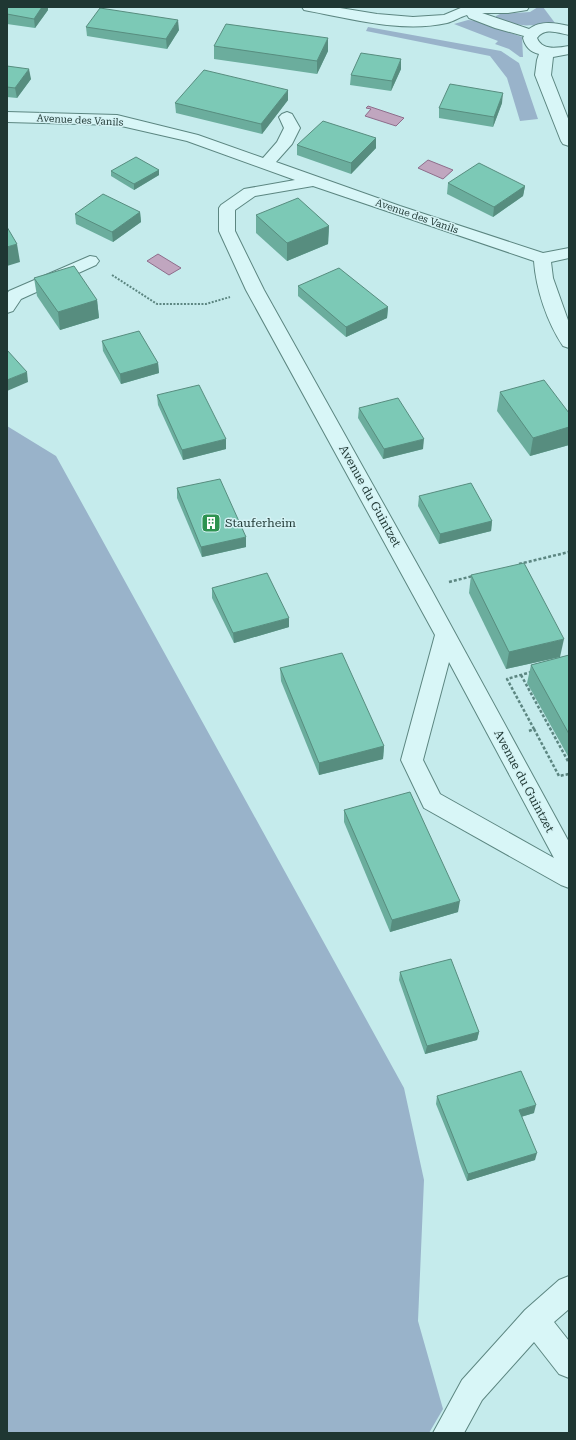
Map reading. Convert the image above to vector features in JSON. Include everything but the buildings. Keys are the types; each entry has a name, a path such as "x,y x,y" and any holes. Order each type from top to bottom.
{"street":[{"path":"309,7 374,18 416,21 445,19 459,9 505,10 522,7"},
{"path":"459,9 500,25 532,34 563,23"},
{"path":"532,34 530,38 531,43 539,49 548,52 569,50"},
{"path":"548,52 544,60 543,74 569,141"},
{"path":"266,164 284,144 292,128 287,117"},
{"name":"Avenue des Vanils","path":"7,118 117,120 192,138 394,209 542,258 569,253"},
{"name":"Avenue du Guintzet","path":"315,181 250,192 227,208 227,231 255,290 421,589 569,864"},
{"path":"542,258 544,278 557,316 569,342"},
{"path":"7,307 15,294 90,261"},
{"path":"446,635 412,760 432,801 569,878"},
{"path":"448,1433 472,1390 535,1320 569,1290"},
{"path":"535,1320 569,1364"}],"path":[{"path":"90,261 157,304 206,304 255,290"},
{"path":"518,565 569,552"},
{"path":"421,589 474,576"},
{"path":"535,671 507,679 559,776 569,774"},
{"path":"521,675 569,764"},
{"path":"502,739 534,729"}],"shaded area":[{"path":"538,7 543,7 555,23 519,25 496,18 496,16 500,14 530,12"},
{"path":"468,20 477,21 522,37 523,57 520,57 509,49 495,44 498,41 454,24"},
{"path":"368,27 501,51 519,63 538,119 520,121 507,78 490,56 366,31"},
{"path":"368,106 404,118 396,126 365,116 371,109 366,108"},
{"path":"428,160 453,170 443,179 418,168"},
{"path":"158,254 181,268 169,275 147,261"},
{"path":"7,426 56,456 404,1088 424,1180 418,1321 443,1409 429,1433 7,1433"}],"place":[{"name":"Stauferheim","path":"211,523"}]}
